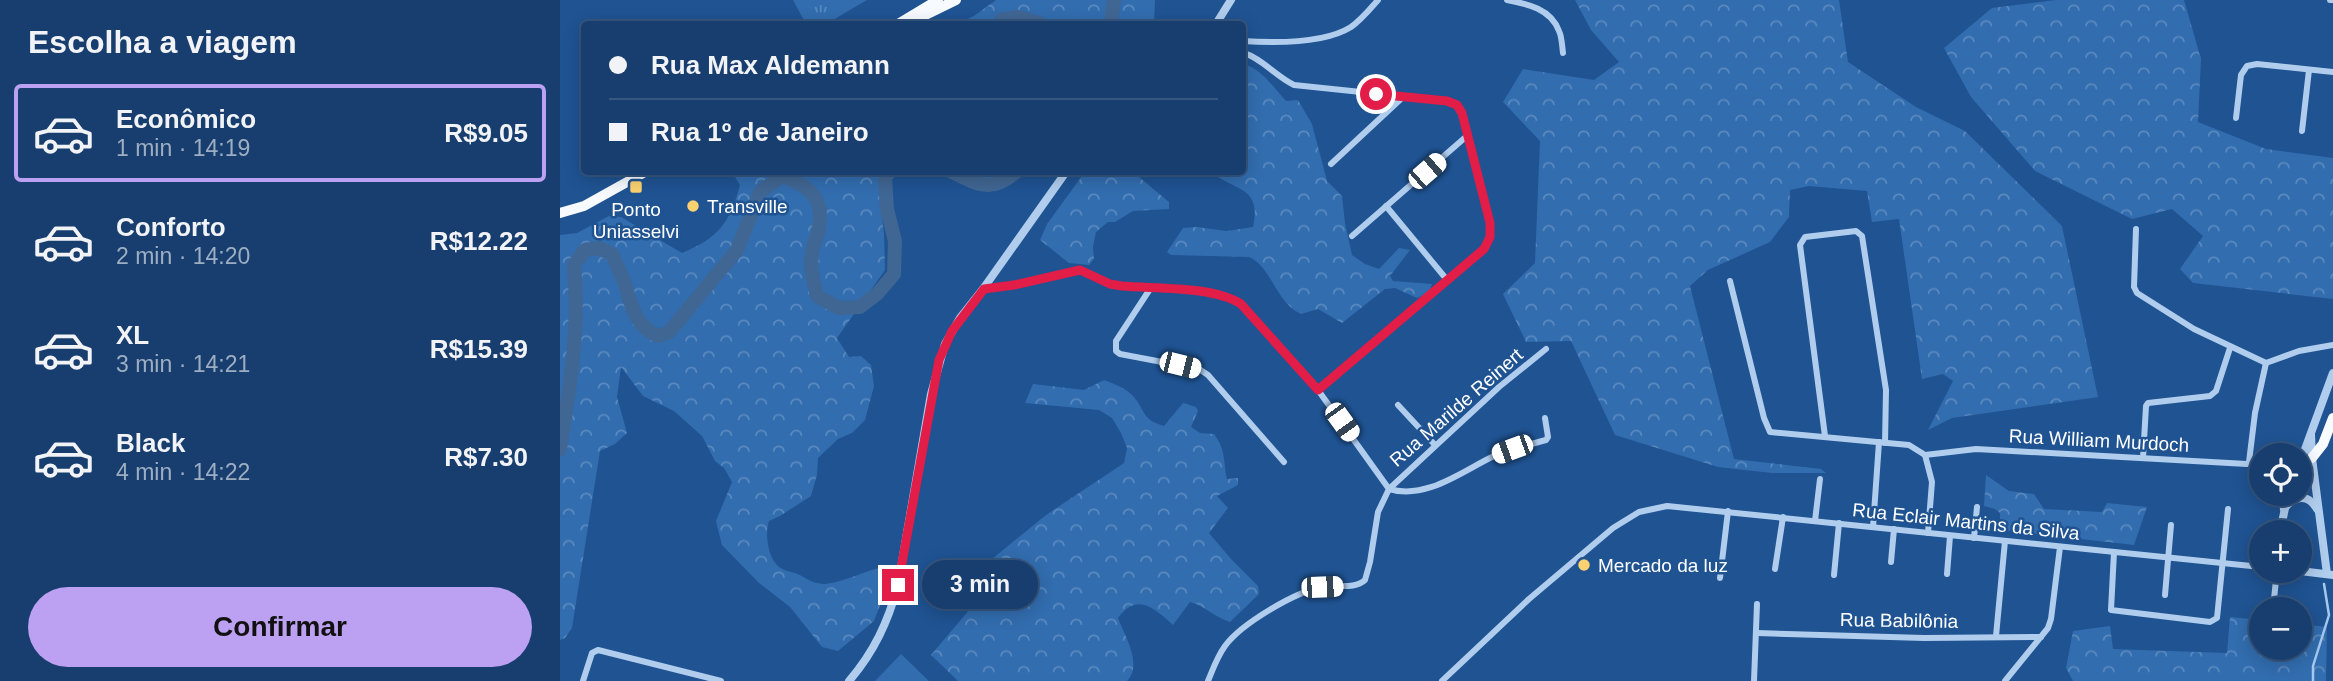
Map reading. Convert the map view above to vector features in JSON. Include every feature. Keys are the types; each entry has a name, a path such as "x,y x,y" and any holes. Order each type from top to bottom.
{"main road":[{"path":"903,21 938,0"},
{"path":"913,21 956,0"},
{"path":"560,213 584,206 640,175"},
{"path":"2312,458 2323,444 2333,418"}],"street":[{"path":"1218,21 1231,0"},
{"path":"1246,41 1280,44 1340,32 1355,24 1378,0"},
{"path":"1507,0 1525,3 1548,13 1559,30 1563,53"},
{"path":"1246,53 1254,56 1294,85 1447,101 1457,105 1462,113 1490,223 1490,237 1484,249 1318,390"},
{"path":"2235,118 2241,75 2247,66 2257,64 2333,72"},
{"path":"2302,131 2309,70"},
{"path":"1331,164 1403,97"},
{"path":"1352,236 1468,135"},
{"path":"850,681 874,648 891,611 939,360 952,331 1064,175"},
{"path":"1386,206 1448,281"},
{"path":"2136,229 2134,287 2137,293 2194,329 2266,363 2299,351 2333,345"},
{"path":"1825,436 1800,245 1805,237 1856,231 1862,236 1886,390 1873,527"},
{"path":"984,289 1080,270 1110,284 1228,296 1241,304 1318,390 1388,489 1406,492 1446,483 1495,456 1546,440 1545,418"},
{"path":"1730,281 1764,418 1770,432 1909,446 1926,454 1932,482 1928,533"},
{"path":"1150,289 1116,341 1116,351 1199,369 1208,375 1284,462"},
{"path":"2143,458 2148,403 2210,396 2216,391 2230,348"},
{"name":"Rua Marilde Reinert","path":"1388,489 1499,387 1546,349"},
{"name":"Rua William Murdoch","path":"1926,454 1976,449 2247,464 2266,363"},
{"path":"2308,443 2333,373"},
{"path":"1398,405 1435,444"},
{"path":"2311,434 2311,443"},
{"path":"2312,458 2323,547 2331,577 2312,574"},
{"path":"1815,521 1820,480"},
{"path":"1208,681 1226,644 1260,618 1295,596 1322,587 1355,585 1365,580 1378,512 1388,489"},
{"path":"2284,509 2296,498 2303,498 2311,500 2319,514"},
{"name":"Rua Eclair Martins da Silva","path":"1442,681 1529,599 1613,528 1639,512 1667,506 2249,566"},
{"path":"2282,520 2285,506"},
{"path":"1974,538 1977,507"},
{"path":"2114,552 2111,610 2210,622 2217,618 2228,509"},
{"path":"1720,578 1728,511"},
{"path":"1775,569 1783,517"},
{"path":"1834,575 1839,523"},
{"path":"2165,595 2171,525"},
{"path":"1891,562 1894,529"},
{"path":"1947,573 1950,536"},
{"path":"1996,636 2005,541"},
{"path":"2005,681 2048,628 2060,547"},
{"path":"2323,547 2333,561"},
{"path":"1754,681 1757,604"},
{"name":"Rua Babilônia","path":"1757,633 1924,638 2041,636"},
{"path":"583,681 592,653 598,650 722,681"}],"green space":[{"path":"793,0 867,0 831,21 804,21"},
{"path":"996,0 1155,0 1154,21 963,21"},
{"path":"1575,0 1839,0 1848,62 1916,107 1965,131 2062,226 2098,397 1952,418 1928,430 1953,381 1943,374 1922,379 1899,219 1872,222 1867,191 1809,186 1790,190 1789,217 1770,242 1708,270 1690,286 1734,459 1821,469 1826,473 1772,473 1718,467 1615,435 1571,341 1526,342 1503,294 1535,263 1540,141 1503,102 1523,69 1594,80 1619,62 1591,30"},
{"path":"2056,0 2184,0 2201,59 2198,122 2266,149 2333,158 2333,299 2193,283 2180,269 2203,236 2172,209 2132,219 2035,171 1971,97 1944,48 1992,8"},
{"path":"1246,65 1262,74 1286,101 1298,100 1312,124 1327,181 1342,196 1352,255 1379,269 1399,248 1410,250 1390,276 1393,281 1432,284 1429,293 1417,298 1395,288 1385,289 1342,323 1318,309 1301,314 1292,309 1263,268 1249,257 1171,255 1167,252 1183,228 1227,231 1253,227 1255,213 1250,196 1216,175 1246,175"},
{"path":"734,175 879,175 885,270 837,338 849,357 861,356 871,365 874,386 865,420 852,433 838,439 818,458 811,496 769,521 767,532 775,563 784,570 815,582 833,583 889,566 891,577 874,621 838,651 822,647 790,607 759,583 722,545 716,521 732,482 724,468 715,461 702,436 674,411 643,396 621,367 617,397 627,433 615,444 600,451 572,628 565,638 560,640 560,235 577,233 609,216 621,217 682,253 705,241 721,228 732,210 740,185"},
{"path":"968,175 1008,175 988,180"},
{"path":"1083,175 1137,175 1169,202 1169,209 1133,211 1115,222 1108,222 1096,232 1094,259 1089,265 1069,263 1040,240 1047,224"},
{"path":"1104,380 1127,391 1148,418 1157,424 1164,426 1183,403 1196,407 1198,411 1191,427 1200,433 1214,434 1222,450 1227,479 1238,478 1238,485 1217,496 1228,508 1209,533 1258,586 1259,594 1230,622 1190,602 1173,625 1146,605 1139,604 1125,610 1118,618 1133,659 1133,667 1127,681 958,681 931,655 970,609 954,594 945,572 970,577 1046,515 1124,463 1127,448 1112,418 1099,410 1025,403 1033,384 1084,390"},
{"path":"1986,475 2009,491 2034,494 2044,509 2102,512 2107,503 2147,507 2134,545 2000,530 2000,513 1984,506"},
{"path":"2230,617 2249,619 2249,660 2312,660 2312,625 2327,627 2326,681 2073,681 2066,668 2073,631 2110,626 2113,649 2227,653"},
{"path":"901,654 929,681 875,681"}],"waterway":[{"path":"1111,21 1114,0"},
{"path":"1001,21 1018,17 1031,21"},
{"path":"560,449 575,334 574,265 585,250 599,248 613,255 639,320 658,336 669,332 737,250 760,192 782,176 806,188 817,200 819,227 811,259 817,296 839,308 860,307 877,294 894,274 895,241 887,209 887,175"},
{"path":"959,175 985,185 1000,183 1012,175"},
{"path":"2313,681 2313,666 2329,615 2324,584"}],"place":[{"name":"Ponto Uniasselvi","path":"636,187"},
{"name":"Transville","path":"693,206"},
{"name":"Mercado da luz","path":"1584,565"}],"route":[{"path":"898,585 939,360 960,318 984,289 1080,270 1110,284 1228,296 1241,304 1318,390 1484,249 1490,237 1490,223 1462,113 1457,105 1447,101 1376,94"}]}
